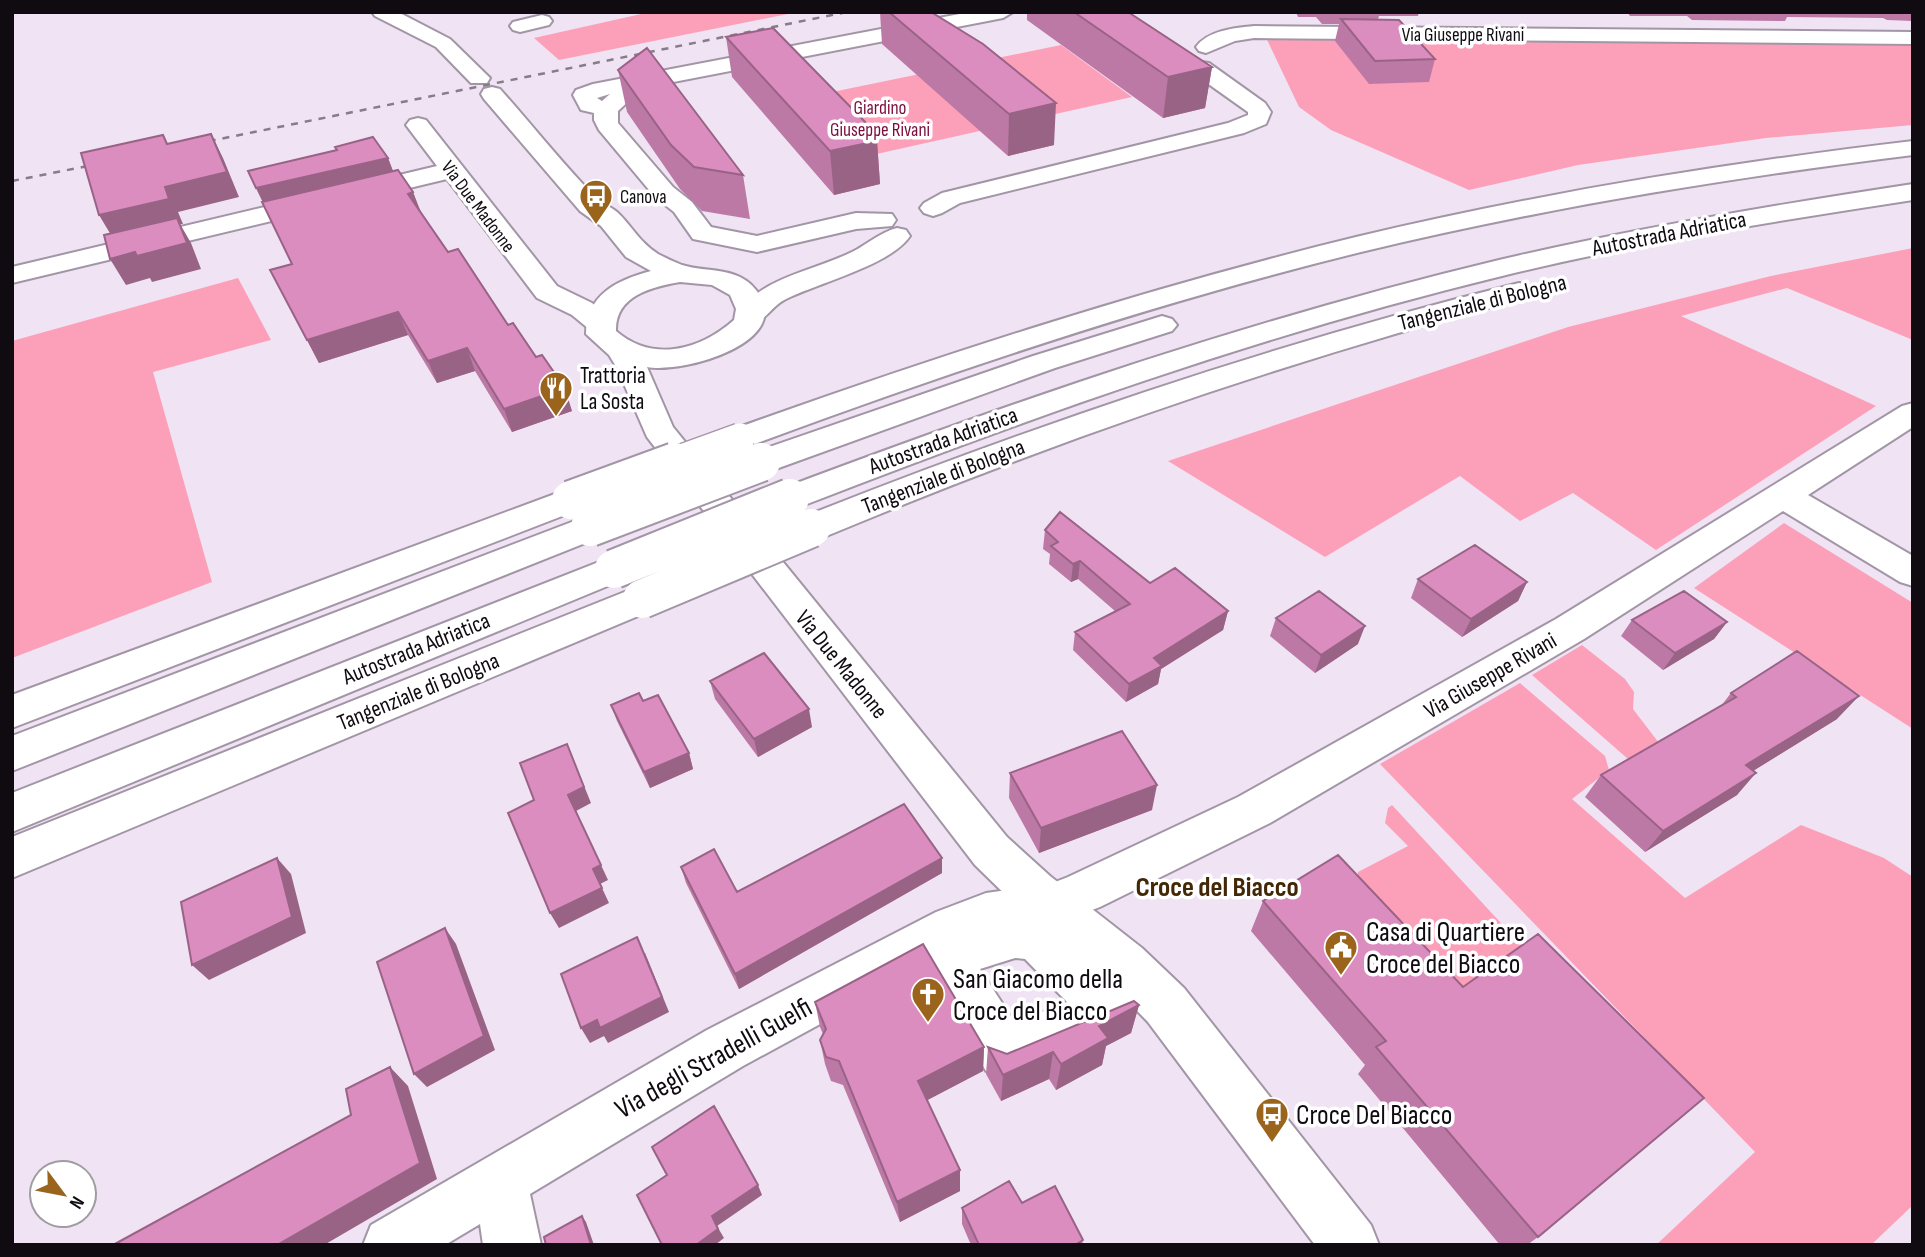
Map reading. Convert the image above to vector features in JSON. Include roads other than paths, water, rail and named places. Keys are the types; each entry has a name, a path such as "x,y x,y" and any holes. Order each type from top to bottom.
{"main road":[{"path":"382,12 443,43 485,86 589,206 604,212 644,257 680,274"},
{"name":"Via Giuseppe Rivani","path":"915,227 856,221 757,244 705,234 699,230 683,207 664,192 607,125 604,119 607,109 647,81 1003,12"},
{"path":"1617,12 1639,35"},
{"path":"520,26 542,21"},
{"name":"Via Giuseppe Rivani","path":"706,353 741,331 751,314 773,294 863,257 915,227 951,198 1236,128 1258,119 1260,112 1257,108 1195,57 1230,35 1254,32 1913,38"},
{"name":"Via Due Madonne","path":"418,125 542,286 554,296 582,309 599,323 601,334 620,349 632,368 658,430 991,851 1015,876 1139,974 1166,1004 1351,1245"},
{"path":"751,450 951,363 1144,302 1281,264 1391,237 1596,194 1761,167 1913,148"},
{"name":"Autostrada Adriatica","path":"1280,291 1412,256 1617,212 1697,197 1913,167"},
{"path":"12,275 452,170"},
{"name":"Autostrada Adriatica","path":"12,813 790,498 1067,396 1339,310 1444,282 1647,236 1913,192"},
{"path":"589,206 587,216 622,259 624,271 618,294"},
{"name":"Tangenziale di Bologna","path":"12,858 971,464 1207,380 1368,331 1535,287 1663,258 1828,227 1913,216"},
{"path":"599,323 606,305 618,294 648,280 680,274"},
{"name":"Via Giuseppe Rivani","path":"680,274 714,276 729,282 774,285 803,280"},
{"path":"729,282 749,299 751,314"},
{"path":"542,286 574,297 618,294"},
{"name":"Autostrada Adriatica","path":"12,754 581,514 751,450 1189,317"},
{"path":"620,349 661,359 706,353"},
{"path":"650,409 652,399 666,380 706,353"},
{"name":"Via Giuseppe Rivani","path":"1050,905 1127,873 1297,786 1570,629 1913,412"},
{"path":"1783,496 1913,573"},
{"path":"12,712 581,514"},
{"name":"Via degli Stradelli Guelfi","path":"391,1245 724,1048 953,927 986,915 1050,905"},
{"path":"500,1180 512,1245"}],"railway":[{"path":"195,144 847,12"},
{"path":"12,181 103,163"}],"place":[{"name":"Canova","path":"596,226"},
{"name":"Trattoria La Sosta","path":"556,418"},
{"name":"Casa di Quartiere Croce del Biacco","path":"1341,977"},
{"name":"San Giacomo della Croce del Biacco","path":"928,1024"},
{"name":"Croce Del Biacco","path":"1272,1144"}],"district":[{"name":"Croce del Biacco","path":"1217,886"}],"park label":[{"name":"Giardino Giuseppe Rivani","path":"880,118"}]}
